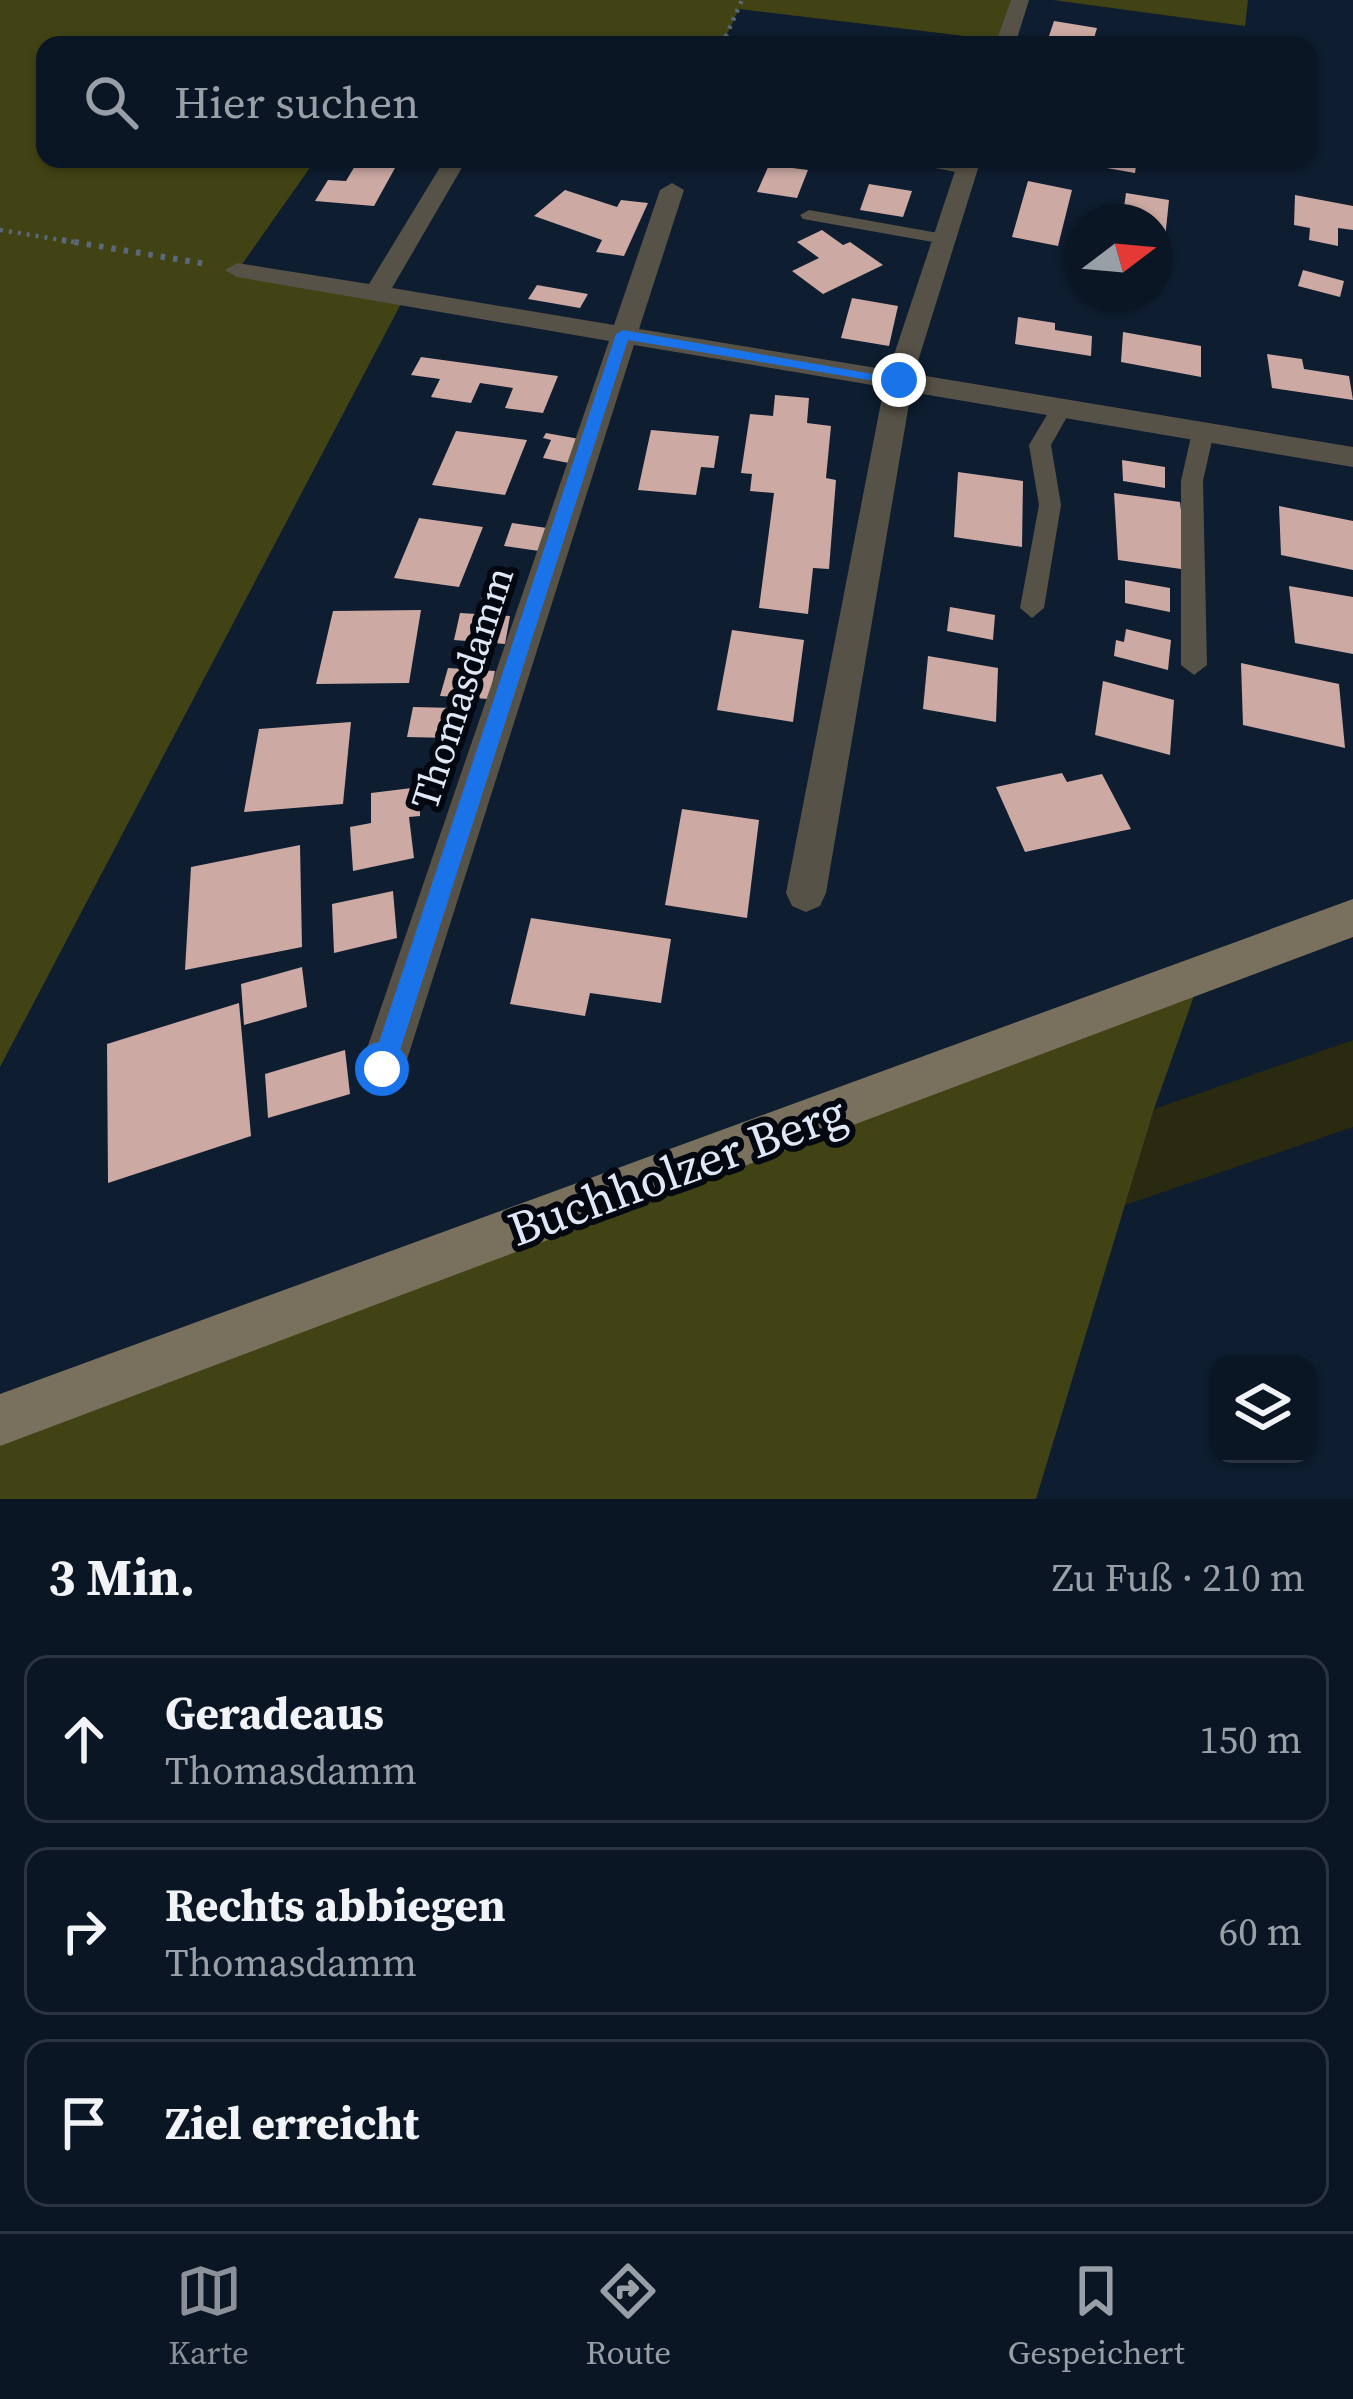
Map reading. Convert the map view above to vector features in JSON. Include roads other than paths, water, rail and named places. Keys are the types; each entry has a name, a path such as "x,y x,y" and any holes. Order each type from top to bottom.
{"main road":[{"name":"Buchholzer Berg","path":"0,1420 1353,918"}],"street":[{"path":"1008,36 1020,0"},
{"path":"376,293 450,168"},
{"path":"806,893 899,380 967,168"},
{"name":"Thomasdamm","path":"382,1069 672,190"},
{"path":"237,270 1353,457"}],"lane":[{"path":"809,215 944,238"},
{"path":"1032,608 1050,505 1040,445 1061,408"},
{"path":"1195,665 1192,481 1203,432"}]}
